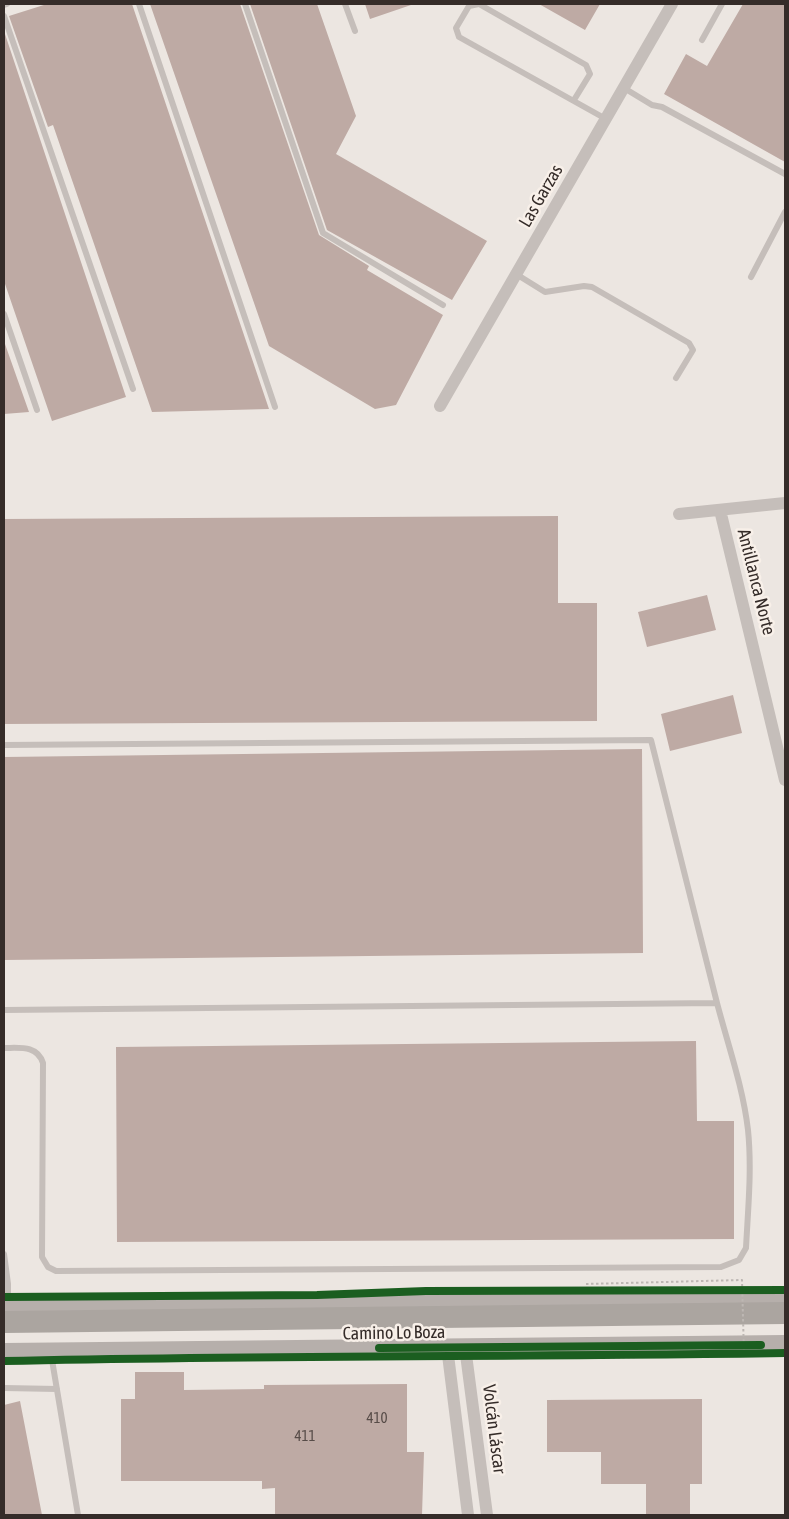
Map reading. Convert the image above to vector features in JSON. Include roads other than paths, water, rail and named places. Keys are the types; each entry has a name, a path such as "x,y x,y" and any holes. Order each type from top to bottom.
{"highway":[{"path":"5,1312 785,1313"},
{"path":"4,1337 785,1328"}],"street":[{"name":"Las Garzas","path":"440,406 672,4"},
{"name":"Antillanca Norte","path":"679,514 785,503"},
{"name":"Antillanca Norte","path":"720,510 785,780"},
{"name":"Camino Lo Boza","path":"5,1312 785,1298"},
{"name":"Camino Lo Boza","path":"4,1352 785,1344"},
{"name":"Volcán Láscar","path":"447,1347 468,1515"},
{"name":"Volcán Láscar","path":"466,1347 487,1515"}],"lane":[{"path":"139,4 274,407"},
{"path":"245,4 323,233 443,304"},
{"path":"346,4 355,31"},
{"path":"574,100 590,74 586,66 480,4 469,6 456,28 459,37 606,119"},
{"path":"702,40 722,4"},
{"path":"4,16 133,389"},
{"path":"624,88 652,105 662,107 785,174"},
{"path":"751,276 785,212"},
{"path":"516,274 545,292 584,286 592,287 689,343 692,350 676,378"},
{"path":"4,314 37,410"},
{"path":"4,745 651,740 743,1101 748,1130 750,1162 746,1248 739,1260 721,1267 51,1270 45,1264 42,1257 43,1063 39,1054 30,1049 4,1048"},
{"path":"4,1010 717,1003"},
{"path":"4,1254 8,1284 5,1312"},
{"path":"51,1352 78,1515"},
{"path":"4,1388 57,1389"}]}
